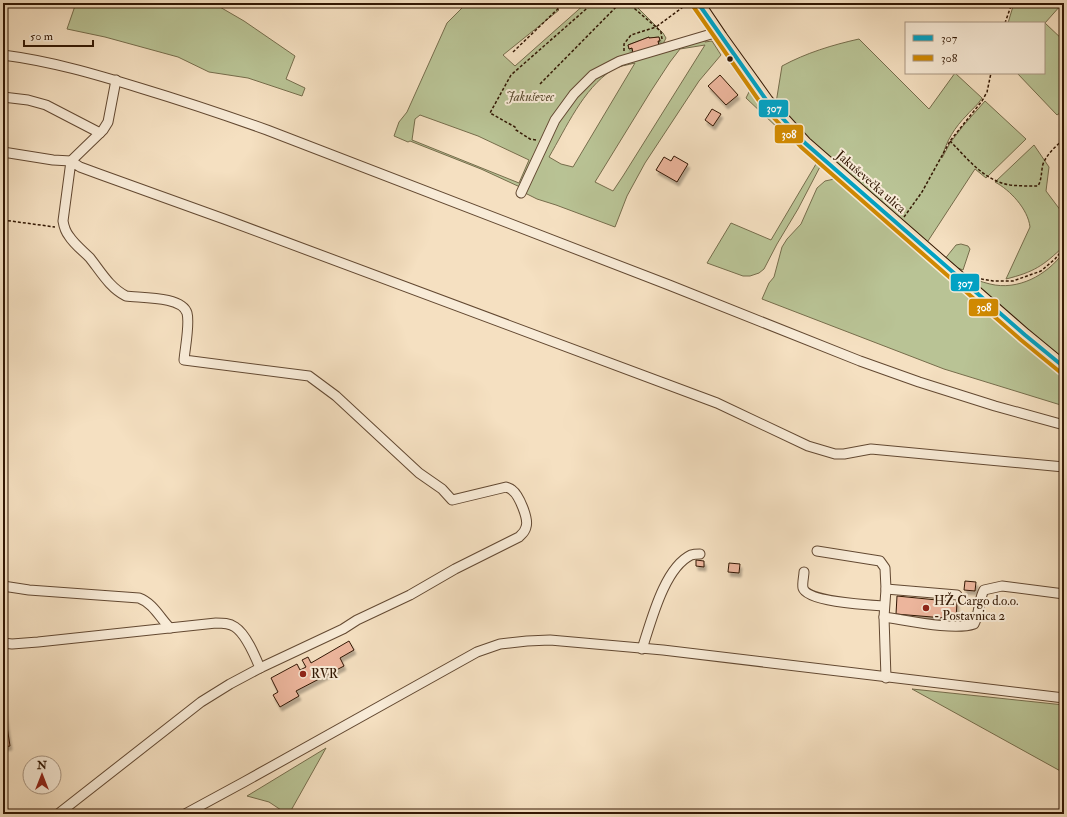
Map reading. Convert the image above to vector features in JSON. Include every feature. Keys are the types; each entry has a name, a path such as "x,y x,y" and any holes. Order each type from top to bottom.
{"main road":[{"name":"Jakuševečka ulica","path":"698,3 767,101 805,143 1025,335 1064,367"}],"street":[{"path":"521,193 556,120 566,104 581,86 593,75 626,57 718,32"},
{"path":"3,55 105,76 207,108 662,282 860,361 919,382 995,406 1064,425"},
{"path":"58,814 200,702 260,668 343,629 357,620 410,595 455,569 519,537 527,527 527,520 520,500 513,490 506,487 452,500 442,489 419,473 336,396 309,376 184,360 187,315 184,308 178,303 165,300 126,296 114,288 69,237 65,229 64,217 71,161 100,133 108,122 116,80"},
{"path":"3,97 46,104 100,133"},
{"path":"3,152 53,160 71,161 80,167 224,218 717,402 808,446 835,454 844,454 871,449 1064,467"},
{"path":"817,551 880,561 885,568 886,589 884,617 886,678"},
{"path":"642,649 661,592 682,562 692,555 700,554"},
{"path":"804,572 803,588 806,592 813,596 843,602 884,606"},
{"path":"3,586 29,590 139,598 145,600 170,628"},
{"path":"884,617 951,626 967,626 974,624 978,617 979,603 984,590 1002,586 1064,594"},
{"path":"886,589 957,595"},
{"path":"3,643 12,644 38,642 228,623 236,627 247,640 260,668"},
{"path":"185,814 477,652 500,644 550,640 663,650 886,678 1064,698"}],"path":[{"path":"513,52 564,3"},
{"path":"538,140 530,139 516,130 516,127 490,113 511,75 593,3"},
{"path":"540,84 620,3"},
{"path":"628,3 661,32 663,40 660,43"},
{"path":"626,57 624,44 632,35 656,27 689,3"},
{"path":"1005,22 1012,3"},
{"path":"896,223 906,215 922,192 950,140 982,101 987,92 991,74"},
{"path":"950,140 985,175 994,180 1009,185 1038,186 1041,181 1043,165 1048,155 1064,139"},
{"path":"3,220 65,229"},
{"path":"956,275 964,275 993,282 1013,281 1041,271 1055,259 1064,248"}],"green space":[{"path":"76,3 213,3 244,21 295,56 286,79 305,88 302,96 248,78 209,72 178,57 105,37 67,29"},
{"name":"Jakuševec","path":"467,3 552,3 559,10 503,55 515,66 586,3 633,3 663,33 666,38 663,44 659,46 659,37 649,37 628,45 629,49 632,48 633,53 622,56 579,85 520,187 481,169 394,136 399,122 407,112 447,23","holes":["420,115 478,136 529,160 519,183 412,140 415,119"]},
{"path":"1014,3 1059,3 1061,5 1045,23 1008,22"},
{"path":"1045,23 1064,41 1064,110 1057,115 1018,74 1045,74"},
{"path":"705,39 705,42 712,41 721,55 699,81 645,163 627,196 615,227 537,199 525,193 550,134 573,99 605,70","holes":["705,45 613,191 595,182 651,91 680,49","635,63 573,167 561,164 549,157 576,110 592,88 612,70"]},
{"path":"859,39 929,109 954,74 982,98 955,129 946,146 942,158 950,143 985,101 1026,139 986,178 975,169 926,244 818,149 776,103 782,66 800,57"},
{"path":"752,86 822,163 764,269 759,273 750,276 743,276 707,263 731,223 771,240 816,164 746,98"},
{"path":"1034,145 1049,167 1046,191 1064,215 1064,246 1050,259 1031,271 1006,279 1030,227 1029,220 1022,207 1007,190 995,182"},
{"path":"839,178 1064,372 1064,406 944,369 762,299 769,283 774,277 782,247 787,239 801,224 817,188 825,181"},
{"path":"961,244 968,246 970,249 963,270 944,260 956,245"},
{"path":"1063,253 1064,362 963,276 1001,286 1021,283 1049,268"},
{"path":"912,689 1064,705 1064,773"},
{"path":"326,748 289,814 269,802 247,796"}],"building":[{"path":"649,37 659,37 659,46 633,53 632,48 629,49 628,45"},
{"path":"720,75 738,95 726,105 708,86"},
{"path":"712,109 721,114 713,126 705,120"},
{"path":"674,156 688,164 677,182 656,170 664,157 671,161"},
{"path":"696,560 704,561 704,567 696,566"},
{"path":"729,563 740,564 739,573 728,572"},
{"path":"965,581 976,582 975,591 964,590"},
{"name":"HŽ Cargo d.o.o. - Postavnica 2","path":"897,596 957,602 956,619 896,614"},
{"name":"RVR","path":"349,641 354,650 340,658 344,666 296,691 299,696 280,707 273,695 278,692 271,678 297,664 300,670 306,667 302,660 308,657 311,663"},
{"path":"3,700 10,746 3,747"}],"transit line":[{"name":"307","path":"698,3 767,101 805,143 1025,335 1064,367"},
{"name":"308","path":"693,6 762,105 801,147 1021,340 1060,372"}],"place":[{"name":"HŽ Cargo d.o.o. - Postavnica 2","path":"926,608"},
{"name":"RVR","path":"303,674"}]}
